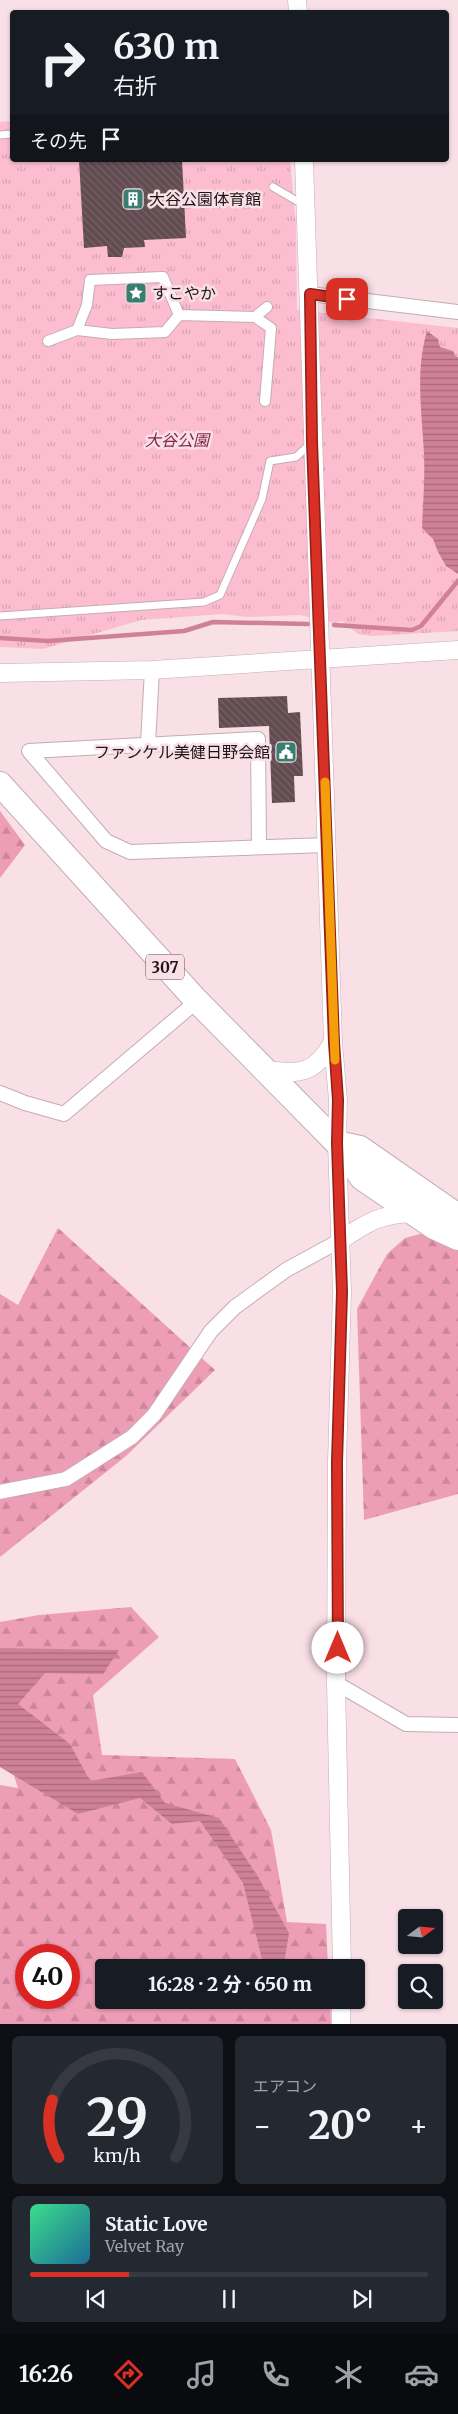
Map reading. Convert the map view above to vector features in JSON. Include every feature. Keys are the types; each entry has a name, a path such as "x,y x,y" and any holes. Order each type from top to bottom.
{"highway":[{"name":"307","path":"0,784 196,1001 337,1143 362,1178 434,1227 458,1238"},
{"path":"337,1143 360,1148 458,1216"}],"street":[{"path":"304,162 310,294 312,442 334,1042 338,1100 337,1143 341,1240 342,1292 337,1462 336,1683 342,1959"},
{"path":"77,330 87,305 90,280 163,276 179,315"},
{"path":"310,294 458,312"},
{"path":"255,317 267,306"},
{"path":"179,315 255,317 271,328 265,401"},
{"path":"48,341 77,330 112,334 165,332 179,315"},
{"path":"0,673 152,670 458,650"},
{"path":"148,743 152,670"},
{"path":"259,847 258,739 148,743 29,751 106,841 130,852 259,847 327,844"},
{"path":"0,1093 25,1103 64,1114 196,1001"},
{"path":"265,1070 289,1073 303,1072 316,1066 334,1042"},
{"path":"0,1492 66,1479 132,1437 154,1415 210,1331 235,1307 286,1270 341,1240 369,1221 391,1214 412,1213"},
{"path":"336,1683 406,1724 458,1725"},
{"path":"341,2009 341,2024"}],"lane":[{"path":"273,187 297,201 306,201"},
{"path":"0,616 204,602 220,595 262,499 270,461 296,457 312,442"}],"green space":[{"name":"大谷公園","path":"10,121 10,162 290,162 296,225 297,310 458,328 458,631 372,636 358,634 342,621 335,623 300,615 247,617 222,614 141,620 43,649 0,647 0,122"},
{"path":"0,811 25,845 0,878"},
{"path":"58,1228 215,1370 126,1456 0,1557 0,1294 18,1305"},
{"path":"420,1234 458,1246 458,1494 364,1520 357,1309 387,1254 405,1238"},
{"path":"131,1607 159,1637 93,1695 102,1755 235,1759 271,1830 287,1922 326,1924 328,1959 95,1959 95,2009 330,2009 331,2024 0,2024 0,1785 18,1788 0,1733 0,1622 39,1615"}],"shaded area":[{"path":"427,331 438,339 440,347 453,351 456,357 458,357 458,574 446,566 433,539 422,528 424,463 420,377 423,346"},
{"path":"0,1648 119,1650 103,1674 45,1673 18,1704 70,1744 90,1781 142,1772 165,1803 219,1818 257,1875 289,1933 285,1959 262,1959 243,1883 200,1821 172,1824 140,1798 78,1814 0,1767"}],"building":[{"name":"大谷公園体育館","path":"79,162 182,162 186,238 144,240 145,247 124,248 122,257 108,257 107,246 84,248"},
{"name":"ファンケル美健日野会館","path":"287,696 288,713 300,712 303,776 294,776 295,802 272,803 269,726 219,728 218,698"}],"waterway":[{"path":"334,625 412,630 421,626 458,581"},
{"path":"0,638 48,641 184,631 213,622 308,624"}],"slow traffic":[{"path":"325,782 335,1060"}],"place":[{"name":"大谷公園体育館","path":"133,199"},
{"name":"すこやか","path":"136,293"},
{"name":"ファンケル美健日野会館","path":"286,752"}],"route":[{"path":"338,1648 337,1462 342,1292 341,1240 337,1143 338,1100 334,1042 312,442 310,294 347,299"}]}
